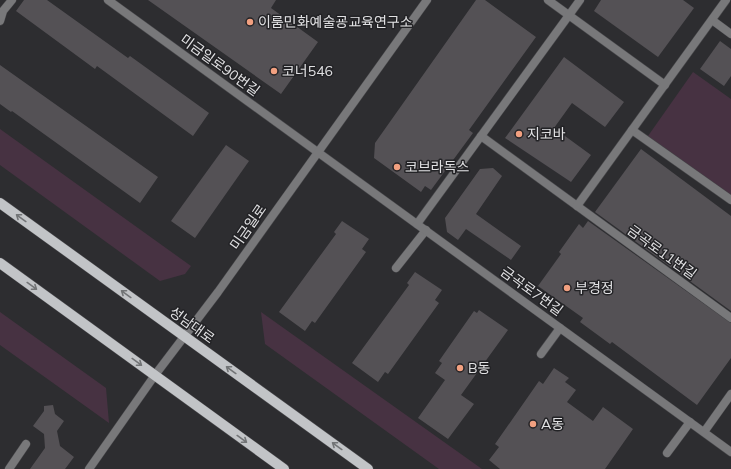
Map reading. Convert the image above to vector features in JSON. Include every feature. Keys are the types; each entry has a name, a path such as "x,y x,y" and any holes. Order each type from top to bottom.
{"main road":[{"name":"성남대로","path":"0,203 368,469"},
{"path":"0,263 284,469"}],"street":[{"path":"0,21 3,11 12,0"},
{"name":"미금일로90번길","path":"108,0 317,152"},
{"name":"미금일로","path":"89,469 154,375 218,292 427,0"},
{"path":"548,0 665,86"},
{"path":"417,224 580,0"},
{"path":"577,206 726,0"},
{"path":"712,20 731,34"},
{"path":"632,130 731,200"},
{"name":"금곡로11번길","path":"481,136 731,318"},
{"name":"금곡로7번길","path":"317,152 731,452"},
{"path":"396,268 426,230"},
{"path":"541,354 560,328"},
{"path":"704,432 731,394"},
{"path":"667,453 690,422"},
{"path":"9,469 26,444"}],"shaded area":[{"path":"693,72 731,99 731,195 648,136"},
{"path":"0,129 191,266 185,274 160,281 0,165"},
{"path":"0,312 106,388 109,423 0,345"},
{"path":"261,312 482,469 439,469 265,344"}],"building":[{"path":"24,0 47,0 128,58 130,56 209,113 193,136 97,66 95,69 16,11"},
{"path":"148,0 276,0 271,8 318,42 281,94"},
{"path":"476,0 485,0 536,37 469,130 473,133 431,190 425,186 421,192 374,158 375,143"},
{"path":"601,0 683,0 694,8 658,57 594,11"},
{"path":"720,41 731,49 731,76 724,86 700,69"},
{"path":"564,57 624,102 605,127 572,103 554,128 591,155 571,182 505,138"},
{"path":"0,65 158,177 140,203 12,111 11,112 0,104"},
{"path":"226,145 249,161 195,238 171,221"},
{"path":"641,149 731,216 731,311 595,212"},
{"path":"493,168 502,176 476,214 521,246 511,260 466,229 458,240 447,232 445,218 480,169"},
{"path":"342,221 369,239 362,249 366,252 315,323 312,321 305,331 279,312 336,234 334,232"},
{"path":"588,221 731,323 731,358 697,405 612,342 610,344 580,322 583,318 538,286 561,254 559,252 579,224 583,228"},
{"path":"415,272 442,290 435,300 439,303 388,374 385,372 378,382 352,363 409,285 407,283"},
{"name":"B동","path":"479,310 508,330 461,395 474,404 448,439 418,418 445,380 435,373 442,363 439,361 474,311 477,313"},
{"path":"554,368 569,378 565,382 576,390 567,402 593,421 603,407 633,429 605,469 500,469 489,460 499,447 495,444 539,381 543,384"},
{"path":"53,405 55,414 64,421 57,431 60,446 74,457 65,469 30,469 45,448 44,434 33,426 44,411 44,406"}],"place":[{"name":"이룸민화예술굥교육연구소","path":"250,22"},
{"name":"코너546","path":"274,71"},
{"name":"지코바","path":"519,134"},
{"name":"코브라독스","path":"397,167"},
{"name":"부경정","path":"567,288"},
{"name":"B동","path":"460,368"},
{"name":"A동","path":"533,424"}]}
